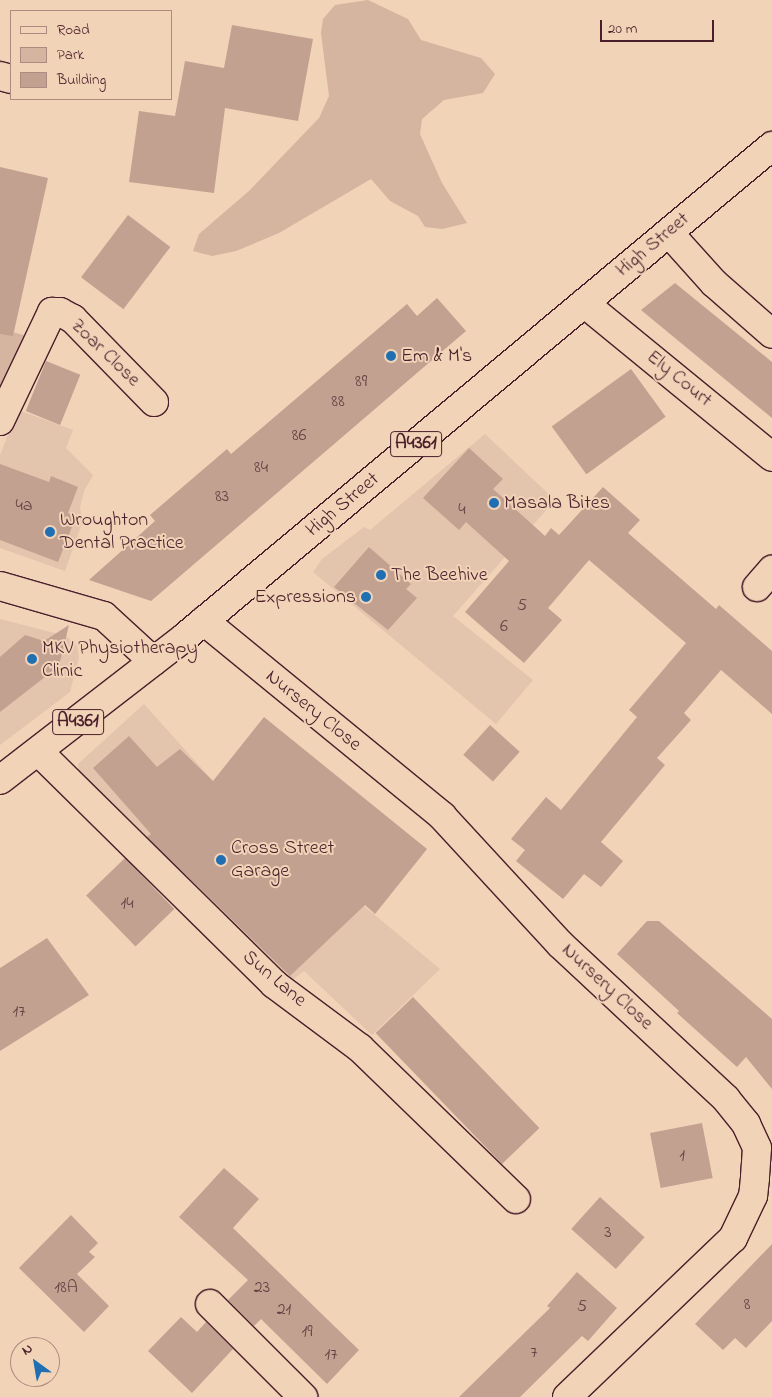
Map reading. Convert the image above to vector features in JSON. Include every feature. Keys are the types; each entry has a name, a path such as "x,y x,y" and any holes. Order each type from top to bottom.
{"street":[{"name":"High Street","path":"0,780 39,752 204,621 772,146"},
{"path":"669,233 714,283 772,334"},
{"name":"Ely Court","path":"584,302 772,457"},
{"name":"Zoar Close","path":"0,421 52,312 60,312 73,319 154,402"},
{"path":"0,586 104,616 153,661"},
{"name":"Nursery Close","path":"204,621 442,816 560,944 726,1099 764,1147 753,1196 732,1238 567,1397"},
{"name":"Sun Lane","path":"39,752 274,984 360,1048 516,1199"},
{"path":"210,1304 303,1397"}],"shaded area":[{"path":"18,410 73,430 66,448 93,475 84,491 80,507 82,523 65,571 0,548 0,455"},
{"path":"485,434 555,500 453,616 533,680 496,724 313,572 322,559 364,527 370,530"},
{"path":"0,619 66,636 77,646 79,657 70,692 0,745"},
{"path":"144,704 213,781 440,969 372,1035 304,971 284,986 79,774 78,764"}],"green space":[{"path":"368,0 408,19 421,40 481,58 495,74 483,93 444,100 422,119 420,134 442,183 467,223 442,229 425,227 418,216 390,201 371,179 279,233 236,251 212,256 193,251 199,234 249,191 319,118 329,96 321,33 323,19 335,5"},
{"path":"0,329 28,336 0,399"}],"building":[{"path":"232,25 313,39 298,121 225,108 214,193 129,182 139,111 175,116 185,61 224,68"},
{"path":"0,167 48,178 13,336 0,334"},
{"path":"128,215 170,247 123,309 81,277"},
{"path":"675,283 772,362 772,418 641,310"},
{"path":"437,298 466,331 151,601 89,580 155,521 150,515 227,449 231,454 407,304 417,316"},
{"path":"46,361 80,375 60,425 26,411"},
{"path":"631,369 666,417 586,474 552,427"},
{"path":"469,448 503,479 493,489 545,536 551,528 559,535 603,487 640,520 628,533 716,609 719,605 772,651 772,714 721,670 684,713 691,720 657,758 665,765 601,842 623,861 601,887 584,874 563,899 516,861 525,850 511,839 546,797 561,810 637,717 629,710 686,643 589,560 548,608 562,620 524,663 465,612 509,561 466,522 459,530 423,498"},
{"path":"0,464 49,482 51,476 78,487 68,513 72,515 72,527 58,562 0,540"},
{"path":"369,547 411,584 406,589 417,598 388,630 334,587"},
{"name":"MKV Physiotherapy Clinic","path":"69,625 59,666 0,712 0,657 25,635 44,641"},
{"path":"264,717 427,849 375,914 365,905 290,976 147,837 151,834 93,768 129,736 157,767 180,749 213,781"},
{"path":"490,725 520,752 493,781 463,755"},
{"path":"125,858 174,909 135,947 86,896"},
{"path":"647,921 659,921 772,1019 772,1089 746,1057 737,1067 677,1013 679,1011 617,954"},
{"path":"47,938 89,995 0,1051 0,968"},
{"path":"413,997 539,1128 502,1164 376,1033"},
{"path":"702,1123 713,1178 661,1188 650,1133"},
{"path":"224,1168 259,1199 233,1228 359,1350 327,1384 261,1319 254,1326 228,1300 248,1280 179,1217"},
{"path":"600,1197 645,1237 616,1269 571,1229"},
{"path":"71,1215 98,1243 89,1252 95,1257 77,1274 109,1306 84,1332 19,1268"},
{"path":"772,1244 772,1321 746,1348 735,1338 723,1350 695,1324"},
{"path":"577,1272 617,1308 588,1341 582,1336 520,1397 459,1397 550,1308 547,1306"},
{"path":"181,1317 197,1332 206,1322 233,1349 192,1393 148,1351"}],"place":[{"name":"Em & M's","path":"391,356"},
{"name":"Masala Bites","path":"494,503"},
{"name":"Wroughton Dental Practice","path":"50,532"},
{"name":"The Beehive","path":"381,575"},
{"name":"Expressions","path":"366,597"},
{"name":"MKV Physiotherapy Clinic","path":"32,659"},
{"name":"Cross Street Garage","path":"221,860"}]}
